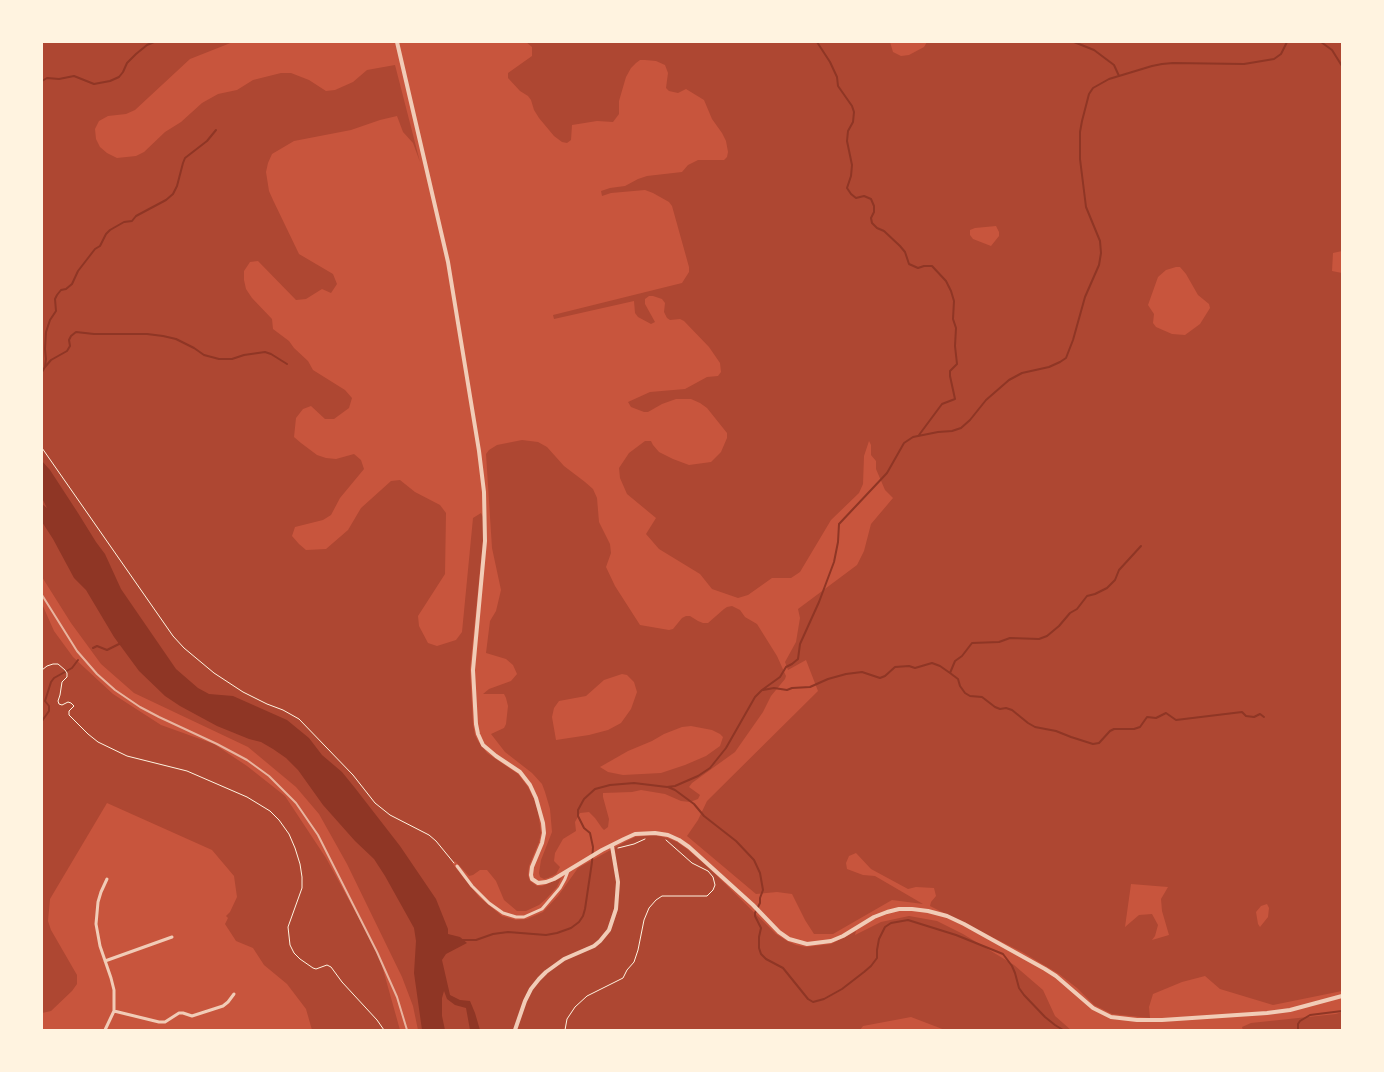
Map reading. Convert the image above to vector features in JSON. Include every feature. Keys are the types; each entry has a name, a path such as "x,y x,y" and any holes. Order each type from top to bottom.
{"street":[{"path":"396,42 448,262 479,451 484,498 485,541 473,670 477,729 483,745 496,756 520,772 530,785 536,798 544,822 544,833 542,843 532,867 532,879 538,883 554,879 602,850 635,834 655,833 668,835 689,847 753,905 779,932 789,939 807,944 831,941 843,936 874,917 887,912 899,909 928,911 947,916 969,926 1045,969 1056,976 1093,1008 1111,1017 1137,1020 1162,1020 1267,1013 1290,1010 1342,996"},
{"path":"515,1030 525,1000 539,979 564,959 597,943 609,930 616,909 618,882 612,846"},
{"path":"457,866 472,886 489,904 503,913 516,917 524,917 542,910 566,879 568,871"},
{"path":"105,1030 114,1011 114,990 112,978 100,946 96,924 98,902 107,879"},
{"path":"105,961 172,937"},
{"path":"114,1011 159,1022 165,1022 179,1013 192,1016 223,1006 234,994"}],"path":[{"path":"42,448 170,631 184,648 214,673 243,692 299,719 353,775 375,803 390,816 429,835 457,866"},
{"path":"42,670 53,664 58,664 65,670 67,673 62,682 58,701 59,704 62,705 68,702 71,703 74,706 69,711 69,715 98,742 127,756 188,771 259,803 275,816 289,834 300,864 302,877 302,888 288,927 290,945 300,959 313,968 316,969 327,965 330,966 384,1030"},
{"path":"612,846 620,848 646,839"},
{"path":"565,1030 567,1019 575,1007 588,996 623,978 627,970 634,962 648,908 656,900 662,896 707,896 713,890 715,885 713,877 708,871 692,863 664,839"}],"shaded area":[{"path":"42,42 233,42 190,59 135,110 126,114 108,116 99,121 95,129 96,139 100,147 107,153 117,158 136,156 144,152 165,132 181,122 202,103 218,94 237,90 253,80 281,73 291,73 309,80 326,91 335,90 353,82 367,70 395,65 420,162 413,143 403,132 397,116 351,130 294,141 272,154 268,163 266,172 269,191 299,254 333,274 337,284 331,293 322,289 306,299 296,300 258,261 250,262 244,271 244,280 246,289 252,298 272,319 273,329 289,341 308,361 313,370 345,390 352,398 349,408 334,419 325,419 311,406 303,409 296,418 294,437 317,455 336,459 354,454 361,460 364,469 340,498 331,515 323,520 295,527 292,536 299,544 306,550 326,549 348,530 361,508 391,481 400,480 415,492 440,505 446,513 445,574 418,616 419,626 428,643 437,646 456,640 462,632 473,518 481,513 483,517 483,541 470,669 475,735 487,753 518,774 528,787 534,799 538,811 541,833 529,866 528,875 530,881 537,886 542,886 561,878 557,887 539,905 526,911 517,911 504,900 496,881 487,870 480,870 469,876 455,861 452,863 479,897 502,916 516,920 527,919 543,912 558,896 578,868 635,837 654,835 677,842 687,849 708,867 776,934 796,945 806,947 831,944 856,931 855,935 881,922 909,916 937,921 963,934 1014,965 1043,990 1055,1016 1071,1030 945,1030 911,1017 863,1026 860,1030 418,1030 413,1006 402,977 347,864 319,814 296,787 248,747 134,693 101,664 71,623 42,577"},
{"path":"526,42 890,42 893,52 901,56 909,55 924,47 927,42 1342,42 1342,251 1333,253 1332,271 1342,273 1342,991 1273,1005 1220,989 1205,976 1182,982 1153,994 1149,1007 1150,1018 1112,1014 1094,1005 1077,988 1059,974 1022,952 930,906 931,902 936,896 934,888 916,887 908,889 871,869 856,853 849,856 846,863 847,869 863,875 875,876 923,904 892,900 833,934 814,934 792,894 777,892 756,894 687,836 698,820 707,801 818,691 806,660 788,670 785,662 796,642 800,618 798,609 857,565 864,551 871,524 893,498 885,490 876,469 876,461 871,455 871,445 869,441 864,456 863,484 859,493 831,520 800,572 791,578 772,578 748,595 738,598 712,589 700,574 659,549 646,534 656,518 627,494 620,478 619,468 629,453 645,441 651,441 659,452 689,465 711,462 721,452 727,438 727,433 707,408 691,399 676,399 662,404 648,412 631,407 628,402 650,392 685,389 707,377 718,376 721,372 720,363 709,347 684,321 680,319 670,320 667,318 664,312 665,303 662,299 653,296 649,296 645,299 645,304 655,322 651,324 638,317 635,313 634,301 554,319 553,315 682,283 689,272 689,267 672,206 669,202 645,190 611,193 602,196 601,191 625,186 647,176 682,172 688,165 698,160 724,160 727,157 728,152 726,141 712,119 704,100 686,89 678,93 669,91 666,88 668,73 665,65 656,61 640,60 631,68 626,77 619,101 619,114 613,122 597,121 572,125 571,140 567,143 562,142 554,136 539,118 528,96 520,91 508,78 508,73 532,56 532,47","holes":["996,226 999,236 991,246 973,239 970,235 970,230 975,228","1180,267 1186,274 1198,295 1209,304 1210,308 1200,324 1185,335 1172,334 1156,327 1153,323 1154,314 1148,305 1158,277 1166,270","1131,884 1168,887 1161,899 1162,911 1169,935 1152,940 1155,936 1158,925 1152,914 1139,915 1125,927","1267,904 1269,908 1268,917 1260,927 1256,912 1261,906"]},
{"path":"522,440 538,442 547,447 564,466 593,489 597,498 599,522 610,544 611,553 606,567 615,586 640,625 669,630 673,629 682,618 686,616 690,616 703,623 708,623 724,609 732,606 740,610 745,617 757,624 777,656 786,676 771,696 763,712 735,752 692,783 689,787 700,795 698,799 690,802 681,801 665,794 641,790 632,792 603,793 609,819 608,827 604,830 589,812 580,813 575,822 576,831 563,839 555,853 554,861 560,867 556,874 544,879 540,877 539,873 541,860 552,832 550,809 545,792 542,784 532,773 505,752 491,734 504,728 506,724 508,706 504,694 483,694 489,689 511,681 517,674 513,665 506,659 486,653 490,621 496,611 501,590 492,548 486,454 497,445","holes":["622,674 627,675 634,682 637,692 631,709 621,723 608,730 589,735 556,740 552,717 554,708 559,701 586,696 604,680","691,726 712,730 720,734 723,737 720,746 706,756 661,773 623,775 608,772 600,767 628,751 652,741 664,734 682,727"]},
{"path":"42,461 50,470 105,554 121,589 176,669 198,688 209,694 233,696 287,720 309,738 322,755 342,772 400,846 436,899 448,929 448,934 460,937 467,943 446,954 442,960 450,995 460,1000 470,1001 480,1030 470,1030 466,1008 455,1005 447,999 444,991 442,998 442,1016 445,1030 422,1030 414,973 416,941 414,928 374,859 355,841 323,805 298,770 286,758 261,742 249,739 217,726 180,706 165,696 139,671 114,637 86,590 74,578 42,522 42,504 47,508 42,498"},
{"path":"42,604 54,631 73,657 113,694 161,725 214,744 247,766 285,796 326,858 379,955 400,1030 312,1030 306,1009 287,984 264,965 253,948 236,941 225,924 228,918 226,916 230,912 237,897 234,876 212,850 107,803 50,899 48,921 51,930 77,975 77,984 72,991 51,1011 42,1013"},
{"path":"1342,1012 1342,1030 1243,1030 1242,1027 1251,1023 1336,1014"}],"waterway":[{"path":"42,81 47,78 59,79 74,76 94,84 110,81 119,77 127,63 147,45 154,42"},
{"path":"817,42 830,62 837,77 838,86 852,106 854,112 853,122 848,131 847,141 852,165 851,176 847,188 856,198 864,196 871,199 874,206 874,212 871,218 872,223 877,228 884,231 900,246 905,252 909,264 918,268 932,266 946,281 954,301 953,319 956,328 955,346 957,364 950,371 950,376 955,399 942,404 919,435"},
{"path":"1074,42 1094,50 1114,65 1119,76"},
{"path":"462,940 476,940 493,934 508,932 546,935 571,928 579,922 585,909 593,847 590,833 584,828 578,816 578,810 584,799 595,789 610,785 634,783 667,787 675,786 698,776 710,768 726,748 755,697 780,677 786,667 798,659 800,644 819,602 834,562 838,542 839,524 887,473 904,443 913,437 952,431 961,428 970,420 986,400 1009,380 1022,373 1049,367 1066,358 1073,340 1085,297 1099,265 1101,253 1100,241 1086,207 1080,159 1080,132 1082,121 1089,94 1093,88 1109,79 1162,64 1244,64 1274,59 1281,54 1287,42"},
{"path":"1321,42 1332,50 1342,66"},
{"path":"42,372 45,367 46,359 46,332 50,320 56,311 55,299 57,295 61,290 66,289 72,284 78,271 95,249 100,246 106,234 110,230 124,222 132,221 136,216 166,200 173,194 177,186 185,158 207,141 216,130"},
{"path":"45,367 51,360 67,351 70,346 69,340 76,332 94,334 147,334 163,336 176,339 204,355 219,359 232,359 244,355 265,352 287,364"},
{"path":"950,673 955,661 962,656 972,643 999,642 1010,638 1039,639 1047,636 1059,626 1070,613 1077,609 1087,596 1107,588 1115,580 1119,570 1141,546"},
{"path":"93,648 97,646 107,650 121,643"},
{"path":"42,721 49,711 49,706 45,701 51,682 54,678 72,668 78,660"},
{"path":"763,690 774,688 787,690 792,688 810,687 828,679 846,674 862,672 880,678 885,676 895,667 909,666 915,668 932,663 940,666 958,679 960,686 965,693 970,696 982,697 995,707 1012,710 1035,727 1056,731 1093,744 1099,743 1110,731 1114,729 1134,729 1140,727 1147,717 1156,718 1166,713 1176,720 1242,712 1246,716 1254,717 1260,714 1264,717"},
{"path":"668,787 675,790 694,804 704,816 736,841 754,860 760,873 763,890 760,903 755,913 761,928 759,937 759,948 761,954 766,959 783,968 808,999 813,1002 824,999 842,989 864,972 877,958 879,939 885,927 891,923 908,920 956,935 1003,954 1012,966 1019,988 1024,995 1045,1017 1063,1030"},
{"path":"1298,1030 1298,1024 1300,1021 1310,1015 1342,1011"}],"railway":[{"path":"42,595 77,651 97,674 115,690 140,707 247,760 269,776 296,803 318,835 377,952 397,997 407,1030"}]}
